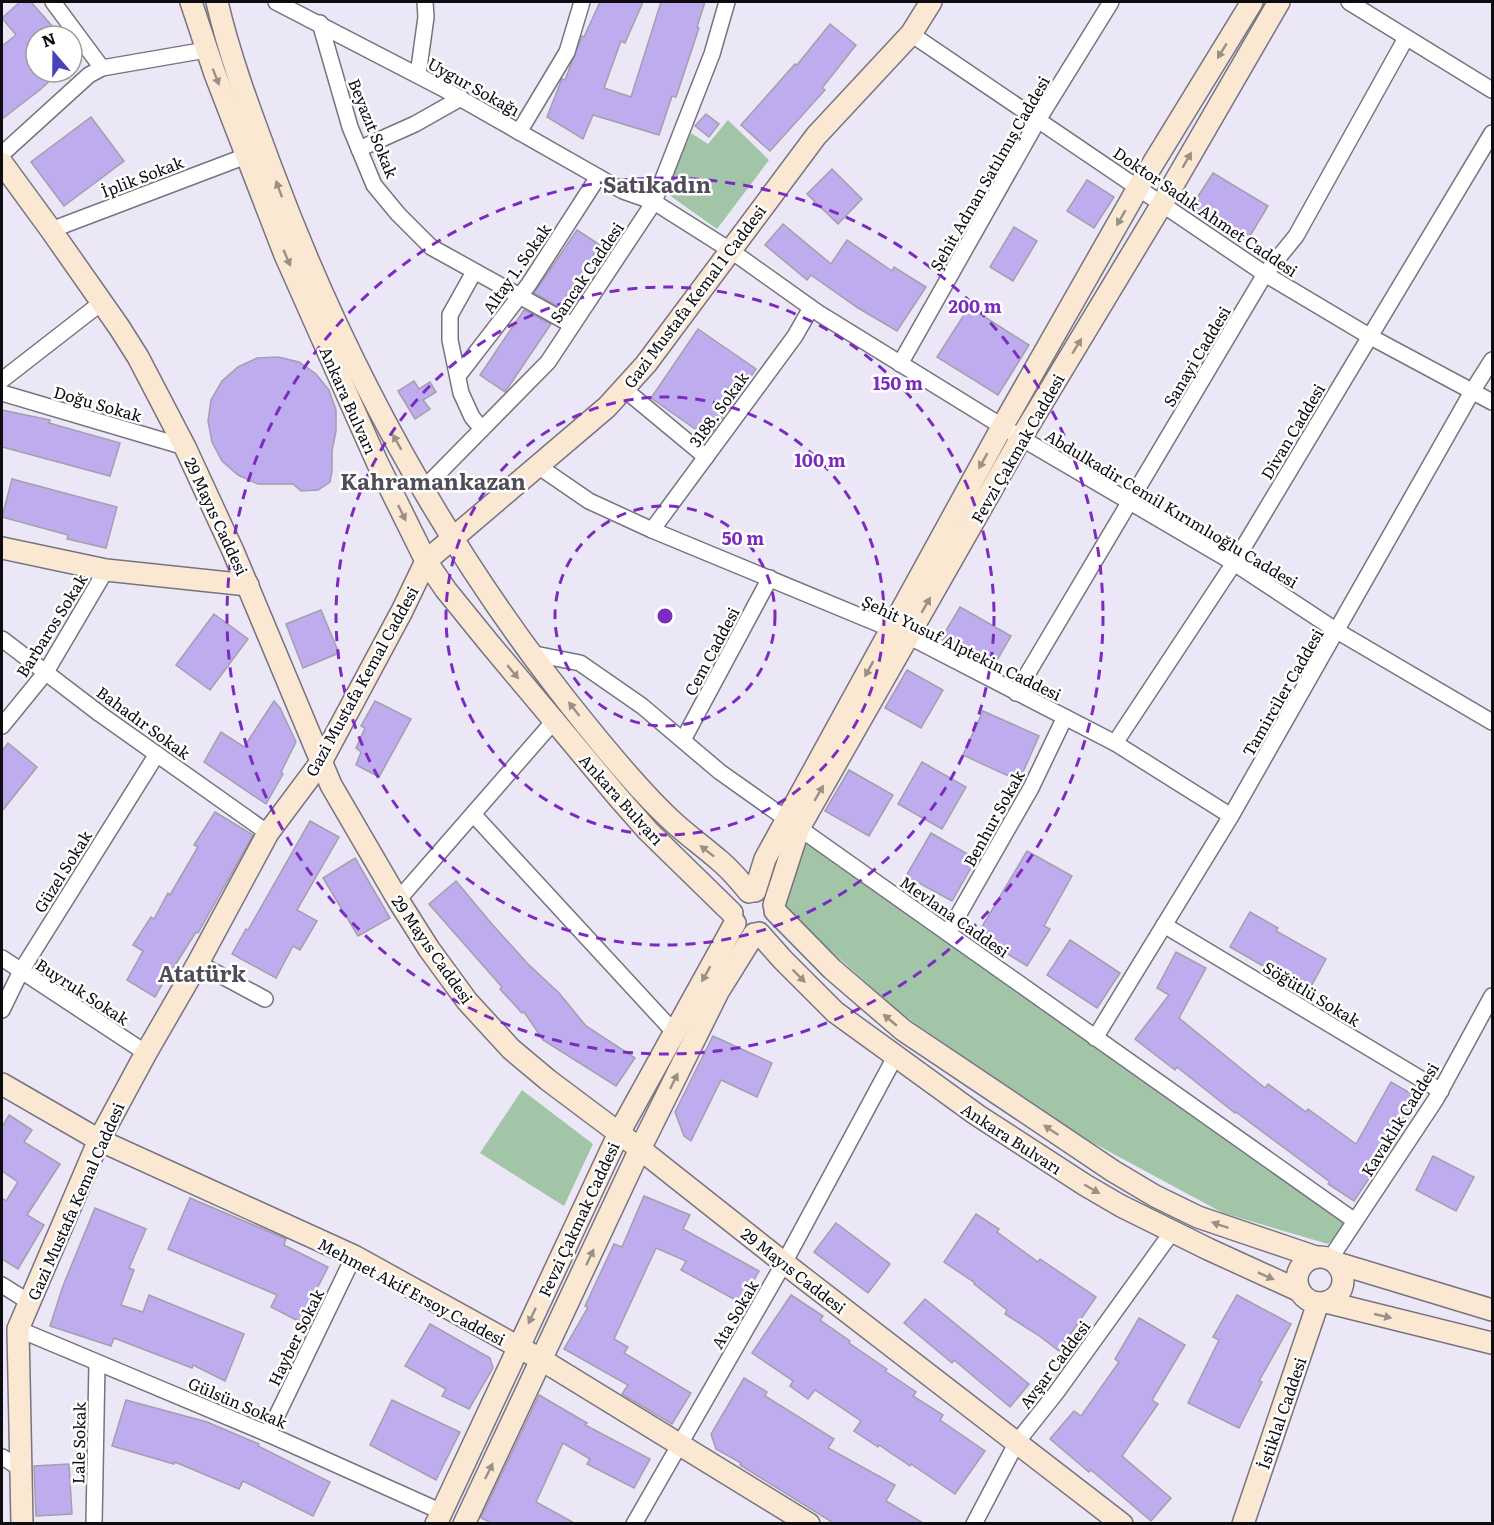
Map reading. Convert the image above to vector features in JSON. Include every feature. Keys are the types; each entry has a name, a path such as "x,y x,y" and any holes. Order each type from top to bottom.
{"main road":[{"name":"Ankara Bulvarı","path":"190,2 206,50 285,255 377,462 426,561 463,611 648,831 734,918"},
{"name":"Ankara Bulvarı","path":"217,2 247,101 288,214 355,362 452,539 472,572 530,653 588,727 650,798 752,891"},
{"name":"Gazi Mustafa Kemal 1 Caddesi","path":"426,561 607,407 624,389 646,364 816,136 910,34 931,2"},
{"name":"Fevzi Çakmak Caddesi","path":"900,633 1002,427 1138,188 1252,2"},
{"name":"Fevzi Çakmak Caddesi","path":"752,891 765,859 793,823 900,633 1022,438 1279,2"},
{"name":"29 Mayıs Caddesi","path":"2,164 51,230 138,357 185,447 248,585 321,762 344,809 429,949 488,1025 541,1075 619,1132 784,1263 1122,1524"},
{"path":"2,548 106,570 248,585"},
{"name":"Gazi Mustafa Kemal Caddesi","path":"22,1524 18,1329 29,1302 99,1140 268,833 321,762 402,611 426,561"},
{"name":"Fevzi Çakmak Caddesi","path":"775,908 793,823"},
{"path":"752,891 767,895 775,908 775,917 769,927 757,933 743,931 734,918 735,902 738,897 752,891"},
{"name":"Ankara Bulvarı","path":"775,908 846,981 903,1030 1113,1171 1155,1196 1198,1217 1327,1260 1492,1310"},
{"name":"Fevzi Çakmak Caddesi","path":"439,1518 619,1132 734,918"},
{"name":"Ankara Bulvarı","path":"757,933 835,1012 976,1115 1076,1180 1173,1233 1300,1291 1310,1301 1492,1343"},
{"name":"Fevzi Çakmak Caddesi","path":"464,1524 640,1149 718,993 757,933"},
{"name":"Mehmet Akif Ersoy Caddesi","path":"2,1084 99,1140 354,1256 542,1360 809,1524"},
{"path":"1300,1291 1297,1284 1299,1270 1303,1264 1327,1260 1343,1278 1339,1293 1322,1302"},
{"name":"İstiklal Caddesi","path":"1243,1524 1322,1302"}],"street":[{"path":"53,2 102,68"},
{"name":"Uygur Sokağı","path":"276,2 461,98 623,191 654,202"},
{"path":"418,75 426,17 425,2"},
{"path":"519,132 567,52 582,2"},
{"name":"Sancak Caddesi","path":"423,489 548,362 654,202 712,54 727,2"},
{"name":"Şehit Adnan Satılmış Caddesi","path":"900,364 1038,120 1111,2"},
{"path":"1349,2 1492,90"},
{"name":"Beyazıt Sokak","path":"320,23 337,86 359,149 374,185 398,214 431,247 572,325"},
{"name":"Doktor Sadık Ahmet Caddesi","path":"910,34 1265,274 1369,336 1492,402"},
{"name":"Sanayi Caddesi","path":"1016,693 1265,274 1296,236 1406,38"},
{"path":"2,154 81,81 102,68 206,50"},
{"path":"359,149 415,124 461,98"},
{"name":"Divan Caddesi","path":"1115,743 1234,563 1492,133"},
{"name":"İplik Sokak","path":"51,230 246,156"},
{"name":"Altay 1. Sokak","path":"458,376 521,295 598,177"},
{"name":"Abdulkadir Cemil Kırımlıoğlu Caddesi","path":"654,202 900,364 1002,427 1234,563 1337,631 1492,722"},
{"path":"474,272 450,315 450,340 461,393 472,417 482,429"},
{"path":"2,380 101,303"},
{"name":"3188. Sokak","path":"652,530 795,336 812,308"},
{"name":"Tamirciler Caddesi","path":"1095,1038 1231,816 1492,360"},
{"path":"624,389 706,457"},
{"name":"Doğu Sokak","path":"2,393 185,447"},
{"name":"Şehit Yusuf Alptekin Caddesi","path":"538,466 588,501 900,633 1115,743 1231,816"},
{"name":"Barbaros Sokak","path":"2,726 46,672 106,570"},
{"name":"Cem Caddesi","path":"683,740 770,578"},
{"name":"Bahadır Sokak","path":"2,639 268,833"},
{"name":"Mevlana Caddesi","path":"530,653 580,663 642,706 720,771 1355,1221"},
{"name":"Benhur Sokak","path":"948,933 1031,789 1065,717"},
{"path":"398,900 554,721"},
{"name":"Güzel Sokak","path":"2,1010 21,971 157,754"},
{"path":"472,814 674,1032"},
{"name":"Söğütlü Sokak","path":"1164,925 1441,1091"},
{"name":"Buyruk Sokak","path":"2,958 146,1053"},
{"path":"198,963 265,999"},
{"name":"Kavaklık Caddesi","path":"1327,1260 1441,1091 1492,996"},
{"name":"Ata Sokak","path":"634,1524 784,1263 895,1057"},
{"name":"Avşar Caddesi","path":"974,1524 1017,1442 1056,1393 1173,1233"},
{"name":"Hayber Sokak","path":"268,1434 354,1256"},
{"path":"2,1285 29,1302"},
{"name":"Gülsün Sokak","path":"18,1329 268,1434 439,1518"},
{"name":"Lale Sokak","path":"94,1524 97,1363"},
{"path":"2,1456 20,1468"}],"green space":[{"path":"728,120 769,160 717,229 665,192 691,133 708,144"},
{"path":"802,838 1355,1221 1328,1244 1223,1213 1071,1131 899,1012 781,906"},
{"path":"522,1090 593,1144 564,1206 480,1153"}],"building":[{"path":"20,2 31,2 50,24 24,24 24,84 46,84 2,119 2,46 16,35 2,18"},
{"path":"600,2 643,2 625,43 621,41 604,88 631,97 661,2 705,2 697,27 699,28 676,97 672,96 659,135 593,115 583,139 547,117 561,81 565,80 582,36 584,37"},
{"path":"830,24 856,45 822,88 825,90 770,151 741,125 795,64 797,65"},
{"path":"706,114 719,124 709,137 695,126"},
{"path":"91,117 124,161 64,206 31,162"},
{"path":"832,169 862,199 838,224 807,194"},
{"path":"1213,173 1268,206 1247,241 1191,207"},
{"path":"1087,180 1114,197 1094,228 1067,211"},
{"path":"783,224 831,264 847,240 892,271 894,267 926,287 897,331 858,308 811,275 807,280 765,245"},
{"path":"1014,227 1037,241 1013,281 990,267"},
{"path":"577,230 600,245 559,307 534,293"},
{"path":"969,307 1029,345 998,395 937,357"},
{"path":"524,310 551,324 505,392 480,375"},
{"path":"698,329 756,369 708,438 651,398"},
{"path":"278,357 299,362 316,374 329,390 336,410 330,482 318,490 301,491 293,484 258,484 238,475 222,461 212,442 208,421 211,400 222,381 238,367 257,358"},
{"path":"414,381 419,389 430,382 436,392 423,400 430,409 415,419 398,391"},
{"path":"2,410 50,420 49,423 120,443 110,476 2,447"},
{"path":"12,479 117,507 106,548 67,539 68,535 2,517"},
{"path":"960,607 1011,636 992,669 941,639"},
{"path":"321,610 339,653 303,668 286,624"},
{"path":"214,614 248,639 210,690 176,665"},
{"path":"907,670 943,690 921,728 885,708"},
{"path":"274,701 280,708 296,742 281,772 283,774 266,804 204,762 221,732 244,747"},
{"path":"375,701 411,719 379,777 356,765 361,752 356,748 365,728 361,726"},
{"path":"983,711 1039,736 1019,781 963,755"},
{"path":"8,743 37,767 2,811 2,751"},
{"path":"922,762 966,787 942,829 898,804"},
{"path":"849,770 893,795 869,836 825,811"},
{"path":"215,812 253,835 198,933 196,932 171,969 155,997 127,980 143,951 133,945 151,917 154,919 168,893 170,895 198,847 194,845"},
{"path":"310,821 339,837 297,910 317,921 300,950 293,946 276,978 232,954"},
{"path":"931,833 976,859 952,901 906,876"},
{"path":"1027,851 1072,876 1044,926 1050,929 1027,966 977,935"},
{"path":"355,858 390,918 358,936 323,878"},
{"path":"456,881 491,923 528,964 559,993 586,1026 635,1058 616,1086 543,1040 524,1012 522,1013 500,989 502,987 429,904"},
{"path":"1250,912 1278,928 1276,931 1326,959 1308,992 1230,947"},
{"path":"1070,940 1120,973 1097,1008 1047,975"},
{"path":"1176,952 1206,968 1179,1018 1265,1088 1268,1084 1306,1112 1308,1109 1356,1144 1391,1082 1419,1098 1391,1149 1389,1148 1354,1201 1328,1184 1330,1182 1235,1113 1177,1067 1175,1070 1135,1039 1169,995 1157,988"},
{"path":"713,1036 772,1063 757,1097 721,1080 691,1141 684,1136 675,1112"},
{"path":"9,1115 32,1130 24,1142 60,1164 27,1215 44,1225 18,1269 2,1259 2,1198 6,1201 18,1182 2,1171 2,1127"},
{"path":"1433,1156 1474,1177 1456,1211 1416,1190"},
{"path":"644,1196 690,1215 683,1229 759,1271 741,1303 681,1270 686,1261 656,1248 614,1339 628,1347 624,1353 691,1393 672,1424 622,1394 628,1385 564,1349 588,1307 585,1306 614,1244 622,1247"},
{"path":"190,1198 286,1239 284,1245 328,1267 300,1322 271,1307 277,1295 168,1249"},
{"path":"95,1208 146,1229 129,1268 134,1270 121,1305 143,1312 149,1295 244,1334 225,1381 193,1365 192,1368 114,1338 111,1346 50,1326 63,1286"},
{"path":"976,1214 999,1229 997,1232 1038,1262 1040,1259 1096,1297 1059,1351 1005,1314 1007,1310 975,1283 944,1262"},
{"path":"836,1223 890,1264 868,1293 814,1252"},
{"path":"791,1295 823,1316 820,1320 916,1392 913,1396 943,1415 940,1420 985,1451 955,1494 911,1464 910,1466 854,1431 861,1421 815,1390 808,1399 790,1386 793,1381 752,1353"},
{"path":"1237,1295 1291,1324 1259,1381 1262,1382 1239,1428 1188,1403 1219,1340 1213,1337"},
{"path":"925,1299 1029,1384 1010,1407 954,1360 952,1363 904,1323"},
{"path":"1139,1318 1185,1345 1152,1400 1158,1404 1122,1456 1171,1498 1151,1521 1050,1439 1074,1411 1081,1416 1119,1362 1115,1359"},
{"path":"430,1324 490,1358 493,1368 469,1409 442,1396 446,1389 405,1366"},
{"path":"744,1378 767,1392 765,1396 834,1439 828,1448 895,1485 886,1501 925,1524 835,1524 716,1449 711,1434"},
{"path":"539,1395 587,1423 585,1425 650,1459 634,1488 587,1464 590,1459 563,1443 536,1502 576,1524 493,1524 481,1518"},
{"path":"126,1400 207,1422 259,1444 258,1446 330,1482 313,1516 243,1481 239,1489 175,1462 174,1464 112,1446"},
{"path":"392,1400 460,1432 436,1480 370,1445"},
{"path":"69,1464 72,1514 36,1516 34,1466"}],"district":[{"name":"Satıkadın","path":"657,183"},
{"name":"Kahramankazan","path":"433,480"},
{"name":"Atatürk","path":"202,972"}]}
